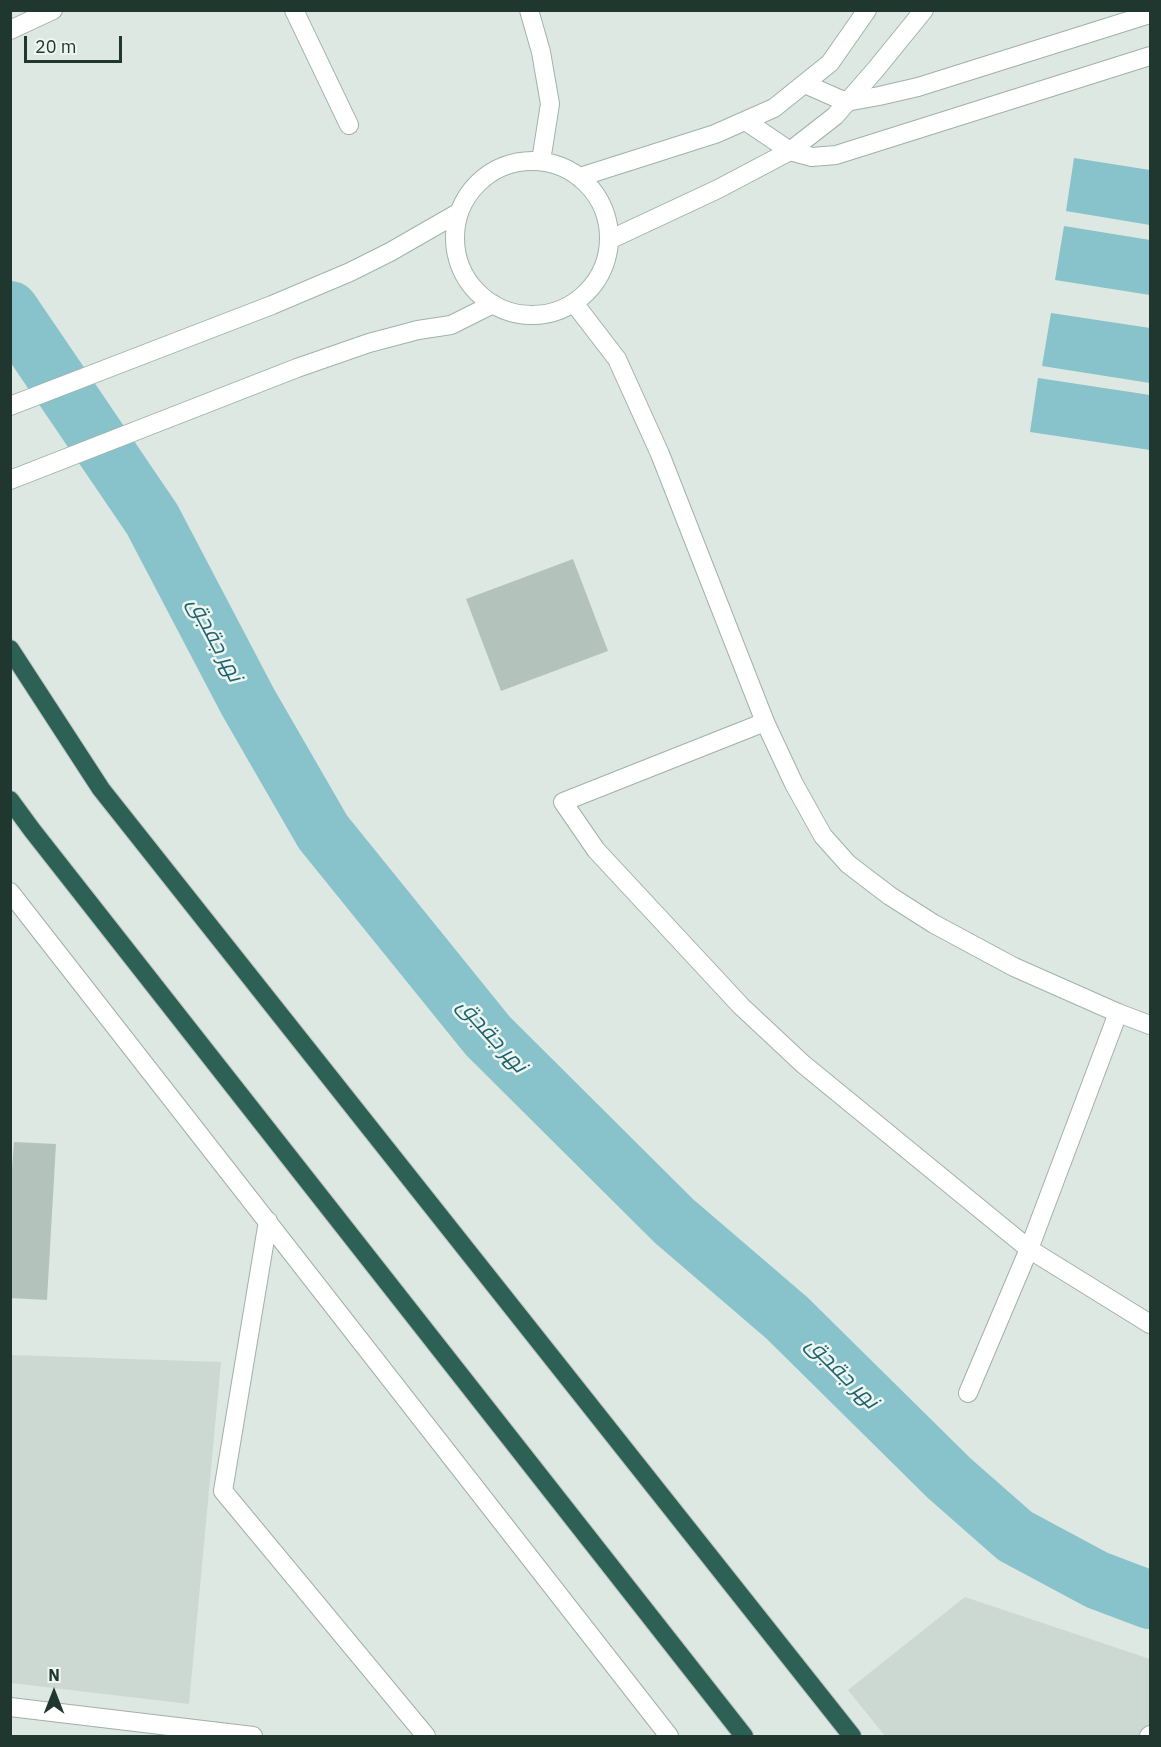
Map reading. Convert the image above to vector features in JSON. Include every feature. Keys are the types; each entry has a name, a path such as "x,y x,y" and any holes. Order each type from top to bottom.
{"highway":[{"path":"10,649 101,789 852,1737"},
{"path":"10,800 744,1737"}],"street":[{"path":"10,30 53,10"},
{"path":"294,10 349,125"},
{"path":"529,10 541,52 550,104 541,161"},
{"path":"580,177 682,146 747,122 774,108 830,63 867,10"},
{"path":"609,240 718,189 790,151 819,130 876,69 924,10"},
{"path":"805,84 846,102 918,87 1137,14"},
{"path":"747,122 790,151 812,156 844,153 1150,56"},
{"path":"541,161 561,167 580,177 594,193 604,211 609,231 608,252 601,272 590,289 573,303 554,312 534,315 513,312 493,304 476,291 464,275 456,255 455,234 459,213 468,195 482,179 500,168 520,162 541,161"},
{"path":"10,406 272,305 370,262 459,213"},
{"path":"573,303 617,359 637,401 765,722 794,784 823,836 848,864 890,896 934,924 1014,967 1150,1025"},
{"path":"10,480 297,368 369,343 418,330 451,325 493,304"},
{"path":"765,722 563,802 596,850 741,1006 803,1064 1029,1249 1150,1324"},
{"path":"10,892 669,1737"},
{"path":"968,1393 1029,1249 1118,1013"},
{"path":"267,1221 223,1491 426,1737"},
{"path":"10,1707 207,1734 253,1737"}],"shaded area":[{"path":"11,1355 221,1362 189,1704 11,1683"},
{"path":"965,1597 1150,1659 1150,1736 885,1736 848,1690"}],"water":[{"path":"1074,158 1150,170 1150,225 1066,211"},
{"path":"1064,226 1150,240 1150,295 1055,280"},
{"path":"1051,313 1150,328 1150,383 1042,366"},
{"path":"1038,378 1150,395 1150,450 1030,432"}],"building":[{"path":"573,559 608,651 501,691 466,599"},
{"path":"14,1142 56,1144 47,1300 10,1298 10,1197"}],"waterway":[{"name":"نهر جقجق","path":"10,310 152,519 248,702 323,832 488,1036 674,1221 787,1318 949,1478 1015,1536 1097,1580 1150,1600"}]}
